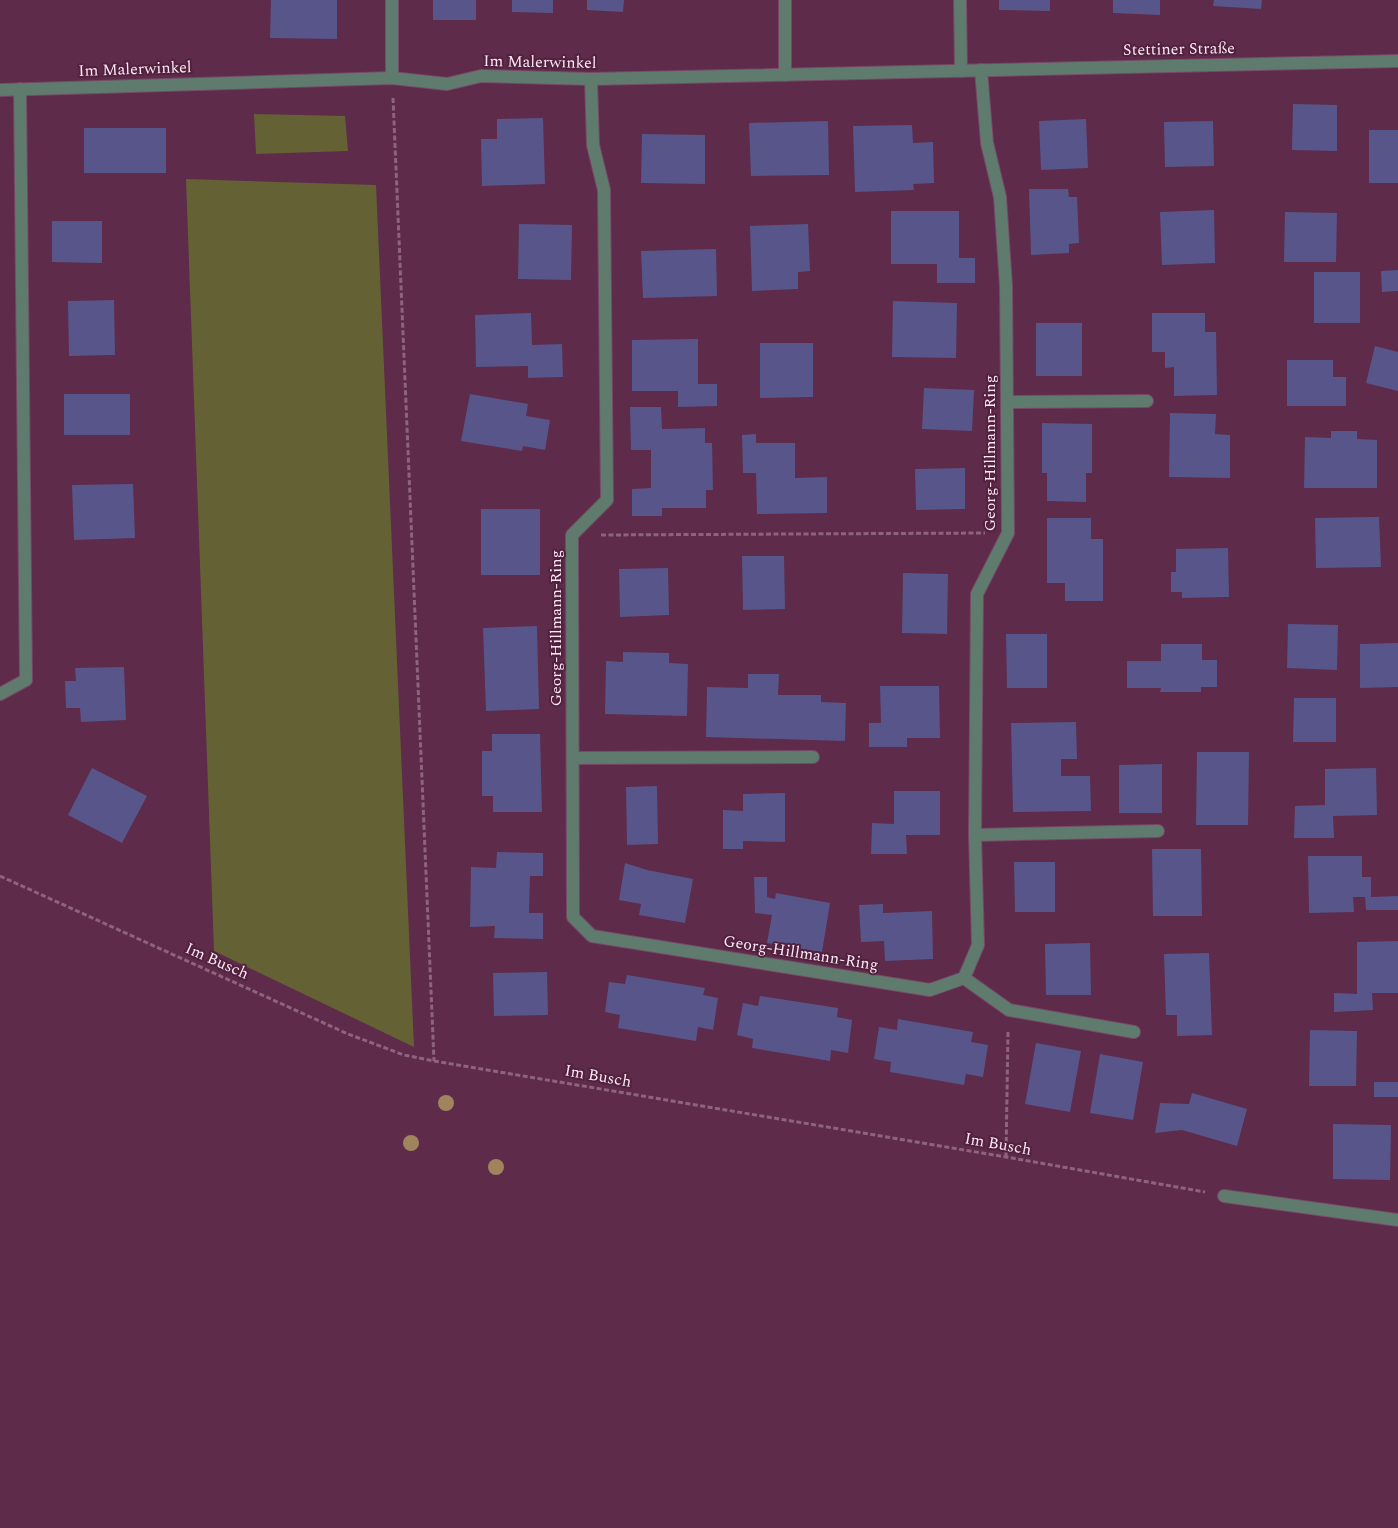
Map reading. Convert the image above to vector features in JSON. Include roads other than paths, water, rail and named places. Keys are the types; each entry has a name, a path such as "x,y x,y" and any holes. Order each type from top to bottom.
{"street":[{"path":"392,0 392,78"},
{"path":"785,0 785,75"},
{"path":"960,0 961,71"},
{"name":"Stettiner Straße","path":"961,71 1398,60"},
{"name":"Georg-Hillmann-Ring","path":"591,79 593,145 604,190 607,500 572,535 573,917 592,936 930,990 964,978 978,945 975,835 977,594 1008,533 1006,286 1000,197 987,143 981,70"},
{"name":"Im Malerwinkel","path":"0,90 392,78 447,84 481,76 591,79 961,71"},
{"path":"0,694 26,680 20,89"},
{"path":"1007,402 1147,401"},
{"path":"573,758 813,757"},
{"path":"975,835 1158,831"},
{"path":"964,978 1009,1010 1134,1032"},
{"path":"1224,1196 1398,1220"}]}
